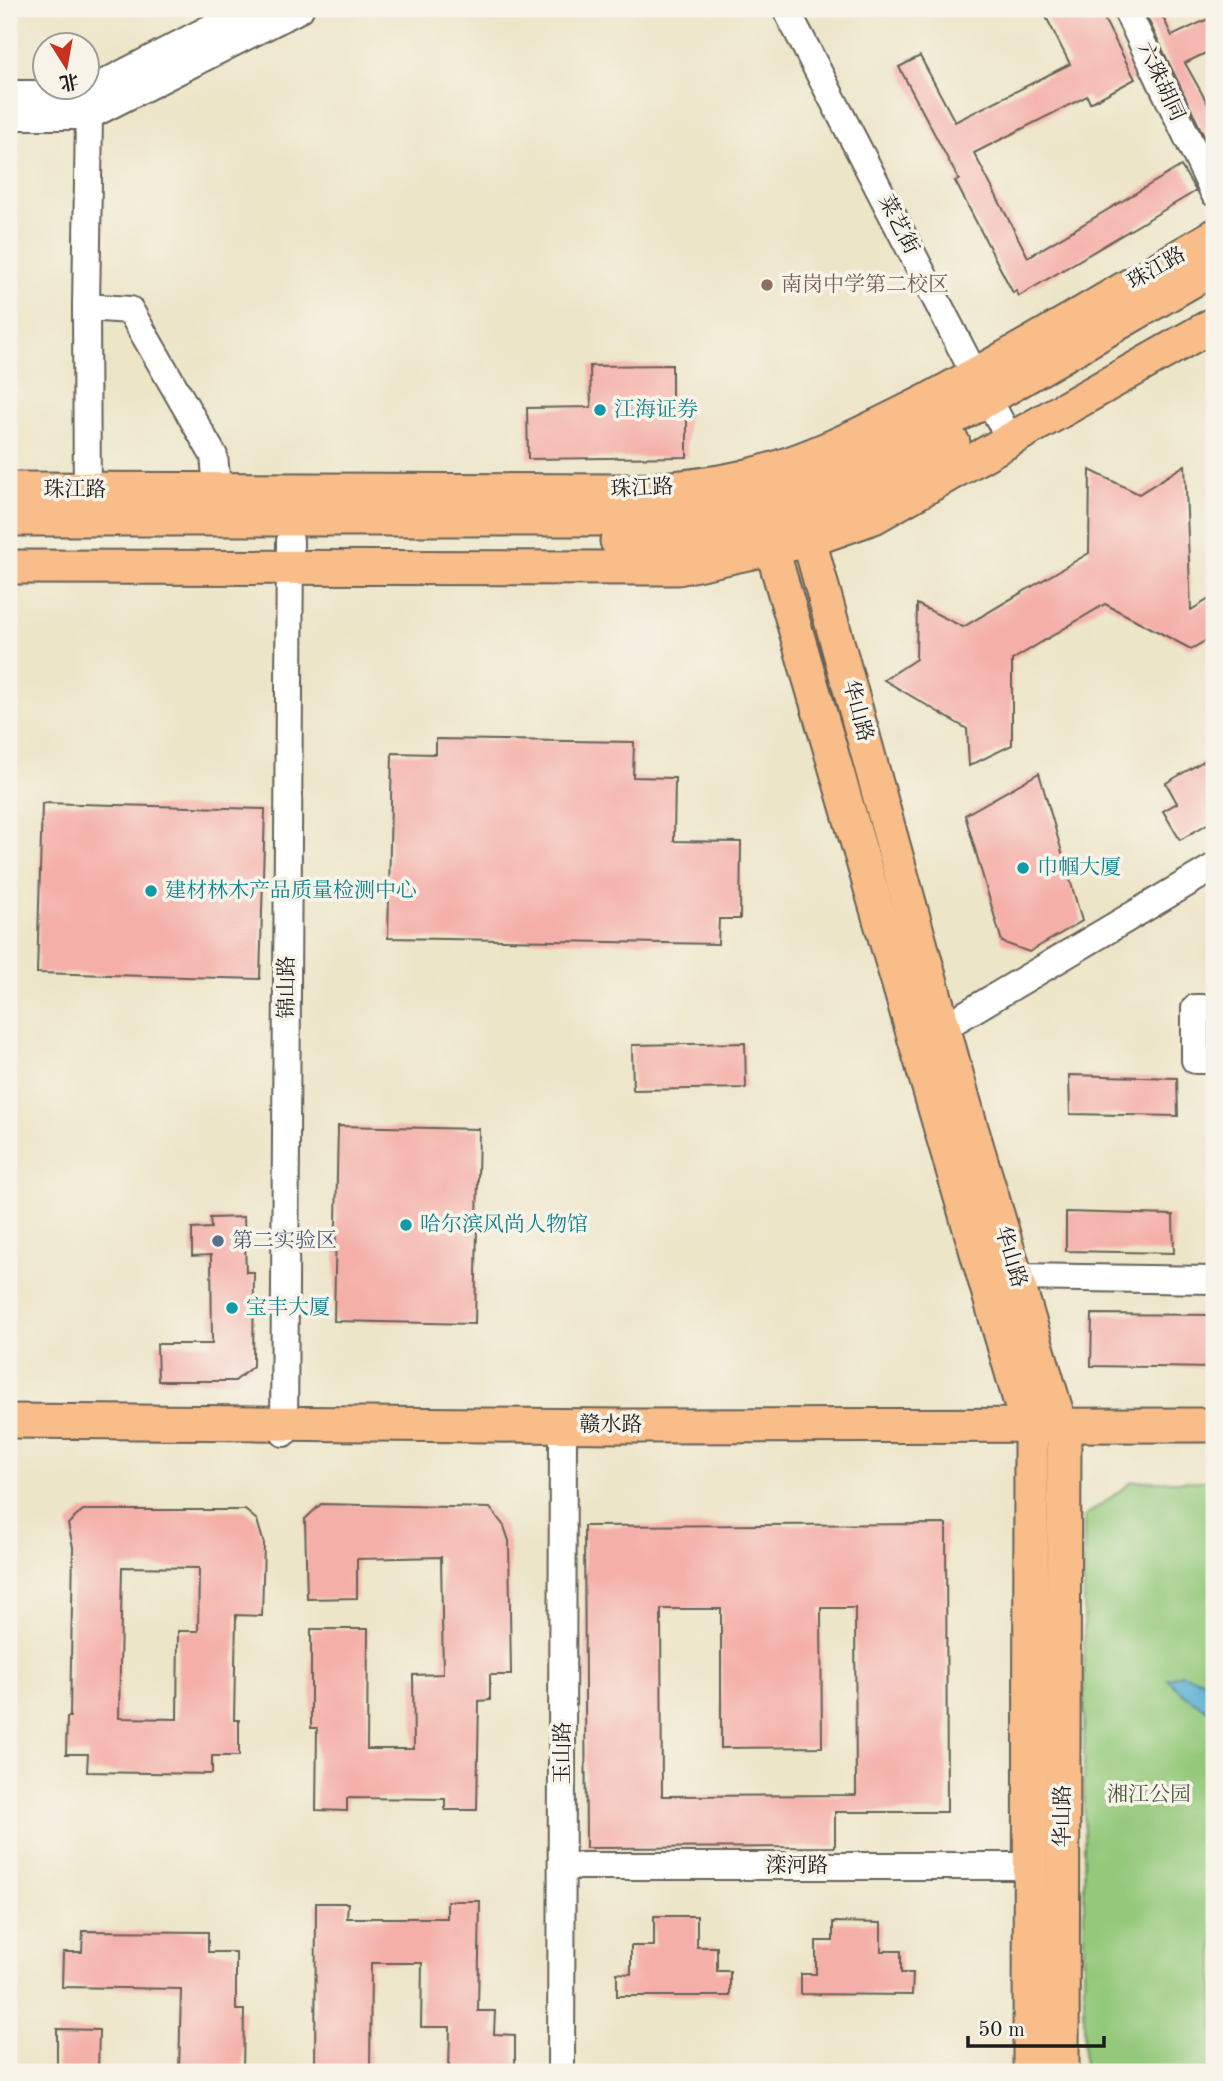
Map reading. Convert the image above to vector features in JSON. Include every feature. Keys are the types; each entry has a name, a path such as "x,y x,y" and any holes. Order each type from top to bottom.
{"main road":[{"name":"珠江路","path":"993,408 1214,236"},
{"name":"珠江路","path":"9,568 709,537 760,513 882,484 993,408 1214,268"},
{"name":"珠江路","path":"993,408 1214,293"},
{"name":"珠江路","path":"9,489 87,504 219,505 629,491 697,486 760,513 798,503 870,430 993,408 1214,324"},
{"name":"华山路","path":"798,503 944,1027 1063,1432 1062,2072"},
{"name":"珠江路","path":"9,519 87,504"},
{"name":"华山路","path":"760,513 1029,1432 1030,2072"},
{"name":"珠江路","path":"9,540 290,554"},
{"name":"赣水路","path":"9,1421 563,1434 1063,1432 1214,1425"},
{"name":"赣水路","path":"9,1432 283,1427 622,1426 1029,1432"},
{"name":"赣水路","path":"1063,1432 1214,1439"}],"street":[{"path":"9,94 83,94 247,9"},
{"name":"菜艺街","path":"786,9 993,408"},
{"name":"六珠胡同","path":"1126,9 1214,193"},
{"path":"9,116 89,116 286,12"},
{"path":"87,504 89,116"},
{"path":"86,307 130,310 214,456 219,505"},
{"name":"锦山路","path":"283,1427 290,554"},
{"path":"944,1027 1214,867"},
{"path":"1214,1008 1195,1007 1195,1060 1214,1060"},
{"path":"1016,1277 1214,1280"},
{"name":"玉山路","path":"561,2072 563,1434"},
{"name":"滦河路","path":"563,1866 1030,1866"}],"green space":[{"name":"湘江公园","path":"1133,1481 1214,1481 1214,2072 1084,2072 1084,1517"}],"water":[{"path":"1181,1674 1214,1683 1214,1714 1183,1694 1167,1679"}],"building":[{"path":"1042,9 1099,9 1135,79 1090,103 1087,96 974,153 1028,257 1181,166 1196,191 1019,296 1016,291 1013,293 955,181 959,180 899,67 920,56 955,122 1070,64"},
{"path":"1143,9 1159,9 1172,36 1214,16 1214,49 1185,63 1214,115 1214,157"},
{"name":"江海证券","path":"672,365 672,412 687,412 687,457 528,459 527,408 591,407 590,366"},
{"path":"1185,465 1191,610 1214,596 1214,636 1191,649 1105,604 1012,660 1012,745 969,766 967,729 884,680 916,659 917,604 963,627 1089,553 1090,470 1139,494"},
{"path":"436,739 634,742 633,777 675,778 674,841 741,842 740,919 719,919 718,944 388,938 392,753 436,754"},
{"path":"1214,755 1214,820 1180,840 1163,811 1177,803 1166,783"},
{"name":"巾帼大厦","path":"1039,773 1082,921 1029,952 1002,942 965,815"},
{"name":"建材林木产品质量检测中心","path":"42,803 265,809 260,979 37,973"},
{"path":"745,1043 746,1088 633,1090 632,1045"},
{"path":"1069,1075 1177,1078 1178,1116 1070,1114"},
{"name":"哈尔滨风尚人物馆","path":"338,1126 479,1129 475,1324 334,1321"},
{"path":"1066,1212 1173,1215 1174,1253 1066,1251"},
{"name":"宝丰大厦","path":"244,1217 246,1272 254,1272 253,1366 235,1381 158,1381 157,1344 212,1344 211,1255 192,1256 192,1229 211,1228 210,1218"},
{"path":"1092,1314 1214,1315 1214,1368 1091,1366"},
{"path":"321,1504 490,1508 504,1526 509,1541 511,1675 490,1675 490,1700 479,1701 477,1810 445,1810 445,1799 347,1798 347,1811 316,1810 317,1728 311,1728 311,1629 368,1629 367,1749 414,1749 413,1675 443,1674 441,1557 357,1559 357,1598 307,1599 305,1519"},
{"path":"83,1510 245,1510 257,1520 264,1544 262,1616 236,1615 234,1720 239,1720 239,1756 212,1756 212,1774 87,1772 88,1754 66,1754 67,1717 70,1717 73,1547 68,1524","holes":["122,1567 199,1568 198,1631 178,1631 177,1719 119,1718"]},
{"path":"946,1524 947,1812 835,1812 835,1847 586,1848 584,1526","holes":["821,1608 855,1608 856,1795 662,1796 661,1609 721,1609 721,1748 822,1747"]},
{"path":"447,1901 480,1901 478,2011 495,2011 494,2034 515,2035 515,2072 449,2072 450,2027 421,2027 422,1963 371,1963 370,2072 315,2072 316,1903 348,1903 347,1918 447,1918"},
{"path":"654,1916 697,1916 697,1947 717,1947 717,1971 730,1971 730,1996 617,1996 617,1973 631,1974 631,1946 654,1946"},
{"path":"833,1922 881,1923 881,1951 901,1951 901,1973 913,1973 912,1995 801,1994 801,1974 816,1974 816,1941 833,1941"},
{"path":"83,1931 208,1932 208,1952 236,1952 236,2010 244,2010 243,2072 179,2072 181,1989 62,1987 63,1952 82,1952"},
{"path":"57,2029 99,2030 98,2072 57,2072"}],"place":[{"name":"南岗中学第二校区","path":"767,285"},
{"name":"江海证券","path":"600,410"},
{"name":"巾帼大厦","path":"1023,868"},
{"name":"建材林木产品质量检测中心","path":"151,891"},
{"name":"哈尔滨风尚人物馆","path":"406,1225"},
{"name":"第二实验区","path":"218,1241"},
{"name":"宝丰大厦","path":"232,1308"}]}
